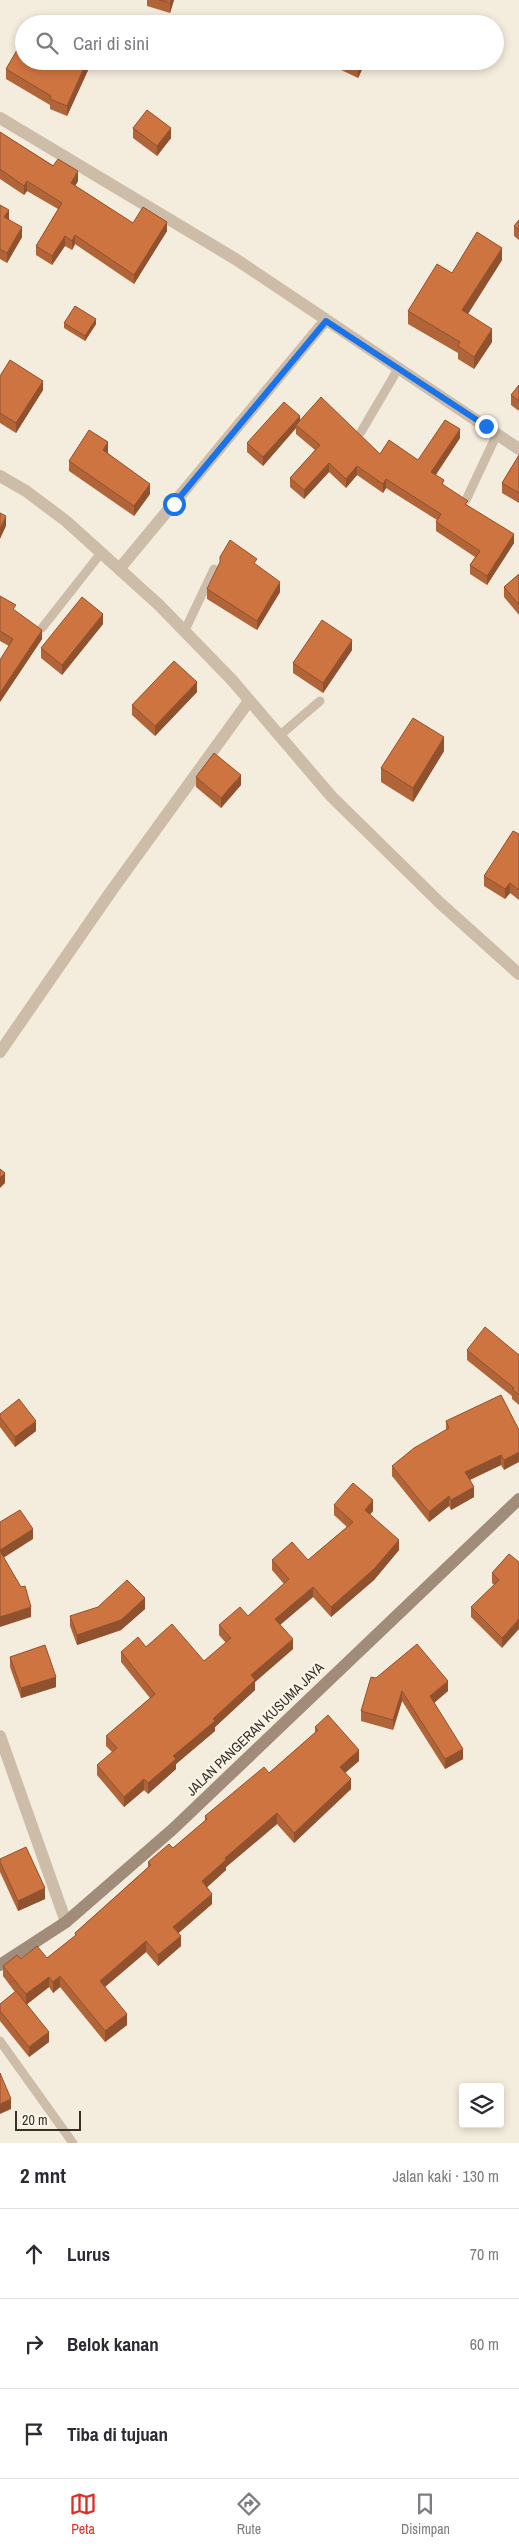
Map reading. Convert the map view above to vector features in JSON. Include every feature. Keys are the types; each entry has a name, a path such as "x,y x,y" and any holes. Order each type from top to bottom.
{"street":[{"path":"0,118 237,260 519,449"},
{"path":"120,568 326,321"},
{"path":"0,476 26,491 66,521 120,568 185,630 338,802 440,903 519,974"},
{"path":"0,1052 112,890 249,701"},
{"name":"JALAN PANGERAN KUSUMA JAYA","path":"0,1965 66,1922 173,1829 519,1499"},
{"path":"0,1736 66,1922"}],"lane":[{"path":"361,432 398,369"},
{"path":"466,500 497,434"},
{"path":"42,628 101,553"},
{"path":"185,630 214,570"},
{"path":"279,736 320,701"},
{"path":"0,2042 73,2143"}],"building":[{"path":"159,0 171,0 170,3"},
{"path":"15,54 15,70 83,70 67,106 50,99 51,96 6,69"},
{"path":"147,110 171,128 157,146 133,128"},
{"path":"0,132 53,166 58,159 78,171 71,183 133,223 143,207 167,222 134,275 75,235 72,241 65,236 52,256 36,246 62,203 27,181 24,186 0,169"},
{"path":"0,205 9,210 4,217 22,227 7,253 0,249"},
{"path":"519,220 519,230 514,226"},
{"path":"477,232 502,248 462,310 492,329 474,357 458,346 460,342 408,311 437,264 452,273"},
{"path":"75,306 96,319 85,336 64,323"},
{"path":"10,360 43,381 16,423 0,413 0,376"},
{"path":"519,385 519,401 511,395"},
{"path":"321,397 380,454 389,440 418,460 445,420 460,429 431,472 444,480 442,484 468,501 465,504 514,534 487,576 470,565 480,551 436,522 441,514 386,479 383,484 357,466 346,479 329,463 304,490 290,478 320,445 296,425"},
{"path":"284,402 300,416 263,457 247,443"},
{"path":"89,430 108,442 103,450 150,484 134,506 69,461"},
{"path":"519,455 519,493 502,483"},
{"path":"0,513 6,516 0,529"},
{"path":"230,540 257,559 254,563 280,582 257,621 207,589 220,562 220,557"},
{"path":"519,574 519,605 504,587"},
{"path":"0,596 16,605 13,609 42,630 0,693 0,660 13,639 0,631"},
{"path":"82,597 103,614 62,665 41,648"},
{"path":"322,620 352,640 323,683 293,663"},
{"path":"174,661 197,682 155,726 132,705"},
{"path":"413,718 444,737 413,788 381,768"},
{"path":"214,753 241,775 221,798 196,777"},
{"path":"513,831 519,834 519,890 510,883 505,889 484,876"},
{"path":"0,1169 5,1173 0,1178"},
{"path":"485,1327 519,1355 519,1395 512,1389 514,1388 467,1350"},
{"path":"501,1395 519,1430 519,1452 504,1460 501,1455 465,1472 474,1487 451,1500 449,1496 429,1512 392,1466 414,1448 449,1428 446,1421"},
{"path":"19,1399 36,1421 15,1437 0,1417 0,1414"},
{"path":"353,1483 373,1500 365,1510 399,1540 374,1569 331,1607 313,1587 275,1619 293,1639 251,1675 255,1680 213,1719 215,1721 173,1756 176,1759 148,1783 144,1779 124,1797 97,1765 117,1748 106,1736 155,1694 121,1652 138,1637 146,1647 172,1624 204,1661 231,1638 219,1625 240,1607 248,1616 289,1579 272,1560 292,1542 308,1560 353,1522 334,1505"},
{"path":"20,1510 33,1529 0,1550 0,1522"},
{"path":"0,1551 21,1587 25,1586 31,1607 0,1617"},
{"path":"509,1554 519,1562 519,1619 502,1638 471,1607 499,1580 492,1573"},
{"path":"127,1580 145,1598 121,1620 77,1635 70,1616 98,1607"},
{"path":"417,1644 448,1681 430,1696 463,1749 445,1759 402,1691 393,1720 361,1711 371,1677 376,1678"},
{"path":"45,1645 56,1677 21,1688 10,1657"},
{"path":"328,1715 359,1750 340,1767 351,1779 294,1833 277,1813 225,1858 226,1860 202,1881 212,1894 173,1927 181,1936 158,1955 146,1941 100,1981 127,2014 105,2031 60,1976 53,1982 49,1977 26,1994 3,1966 17,1955 21,1959 37,1946 47,1958 76,1935 75,1933 151,1865 148,1862 169,1844 173,1848 207,1819 205,1816 264,1767 269,1773 318,1730 315,1727"},
{"path":"26,1847 45,1888 18,1901 0,1859"},
{"path":"16,1991 49,2032 29,2047 0,2011 0,2004"},
{"path":"0,2073 11,2099 0,2104"}],"route":[{"path":"174,504 326,321 486,426"}]}
